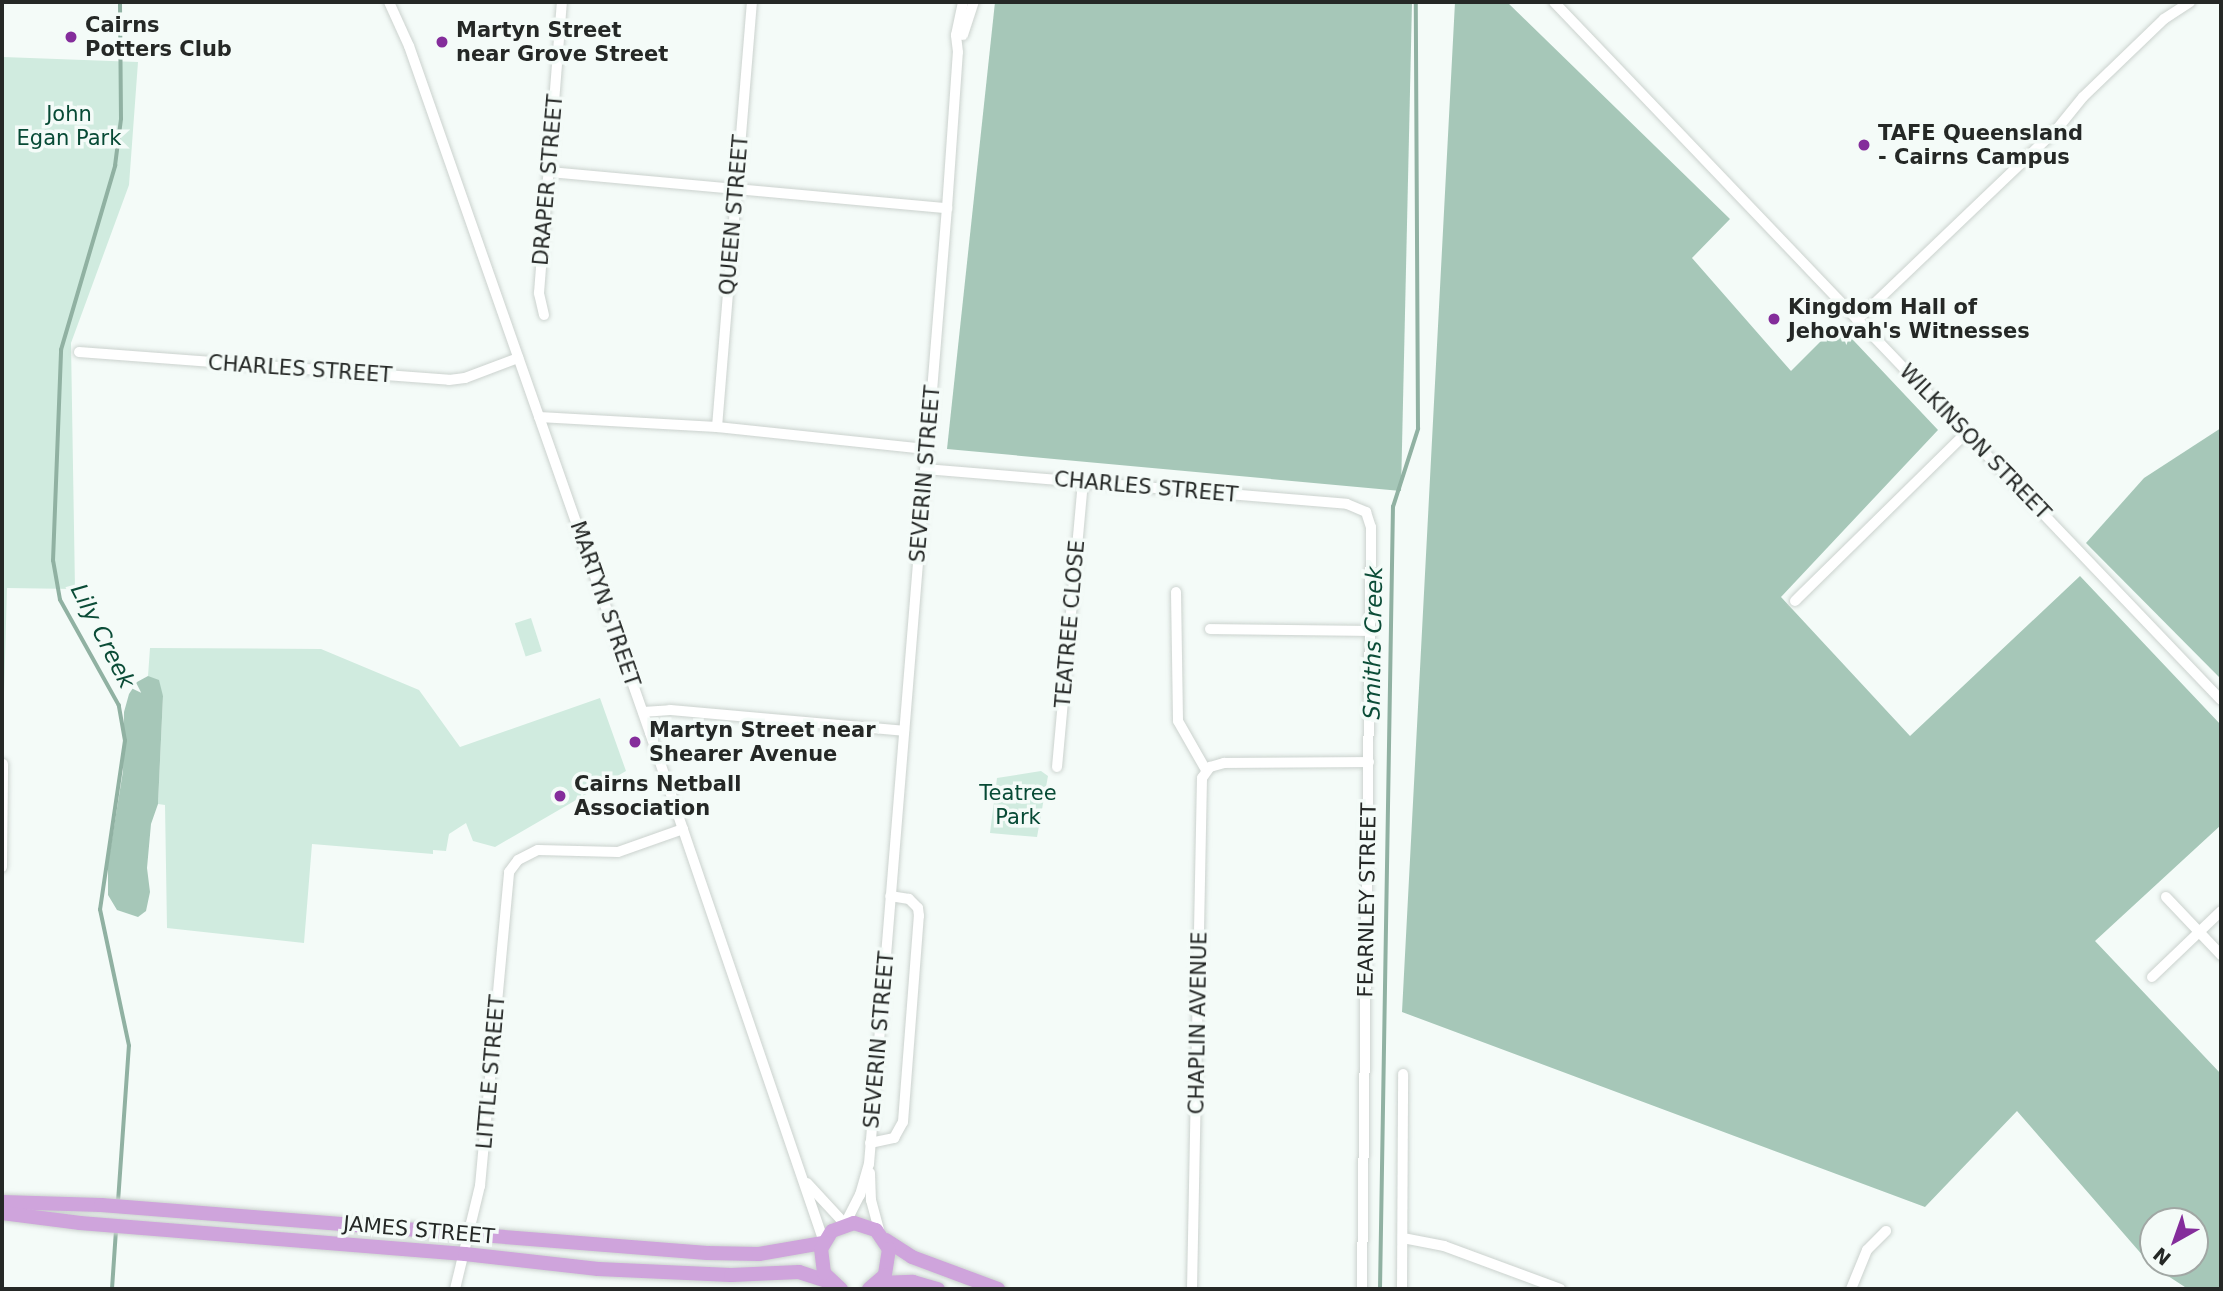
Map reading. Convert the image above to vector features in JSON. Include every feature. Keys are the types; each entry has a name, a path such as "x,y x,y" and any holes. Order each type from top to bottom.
{"main road":[{"name":"JAMES STREET","path":"2,1202 101,1205 731,1254 780,1252 823,1243"},
{"name":"JAMES STREET","path":"2,1213 102,1225 465,1254 598,1269 731,1275 799,1272 836,1286"},
{"path":"836,1286 822,1268 823,1243 832,1231 845,1224 863,1224 912,1257 998,1289"},
{"path":"874,1286 886,1275 890,1259 882,1236"},
{"path":"874,1286 909,1282 938,1289"}],"street":[{"name":"MARTYN STREET","path":"389,2 403,32 684,829 804,1178 823,1243"},
{"name":"MARTYN STREET","path":"398,2 403,32"},
{"name":"DRAPER STREET","path":"544,315 539,293 562,2"},
{"name":"QUEEN STREET","path":"716,428 751,2"},
{"name":"SEVERIN STREET","path":"882,1236 871,1200 870,1143 947,208 958,52 956,35 963,2"},
{"name":"SEVERIN STREET","path":"958,52 974,2"},
{"name":"WILKINSON STREET","path":"1554,2 2221,700"},
{"path":"1857,320 2057,129 2083,97 2164,19 2190,2"},
{"path":"549,172 947,208"},
{"name":"CHARLES STREET","path":"79,352 449,380 465,379 518,358"},
{"path":"539,417 716,428 926,449"},
{"path":"1795,601 1967,432"},
{"name":"CHARLES STREET","path":"925,469 1347,504 1366,512"},
{"name":"TEATREE CLOSE","path":"1057,767 1083,482"},
{"name":"FEARNLEY STREET","path":"1362,1289 1371,527 1366,512"},
{"path":"1176,592 1178,722 1211,767 1369,762"},
{"path":"1210,629 1368,631"},
{"path":"643,712 670,710 904,732"},
{"path":"2,867 3,764"},
{"name":"CHAPLIN AVENUE","path":"1192,1289 1200,783 1211,767"},
{"name":"LITTLE STREET","path":"455,1289 471,1233 481,1173 507,882 513,864 538,850 602,855 618,852 684,829"},
{"name":"SEVERIN STREET","path":"870,1143 894,1138 903,1122 919,916 918,908 909,899 890,896"},
{"path":"2166,897 2221,955"},
{"path":"2152,976 2221,911"},
{"path":"1402,1289 1403,1074"},
{"name":"SEVERIN STREET","path":"845,1224 860,1195 869,1164"},
{"name":"MARTYN STREET","path":"804,1178 845,1224"},
{"path":"1851,1289 1867,1250 1886,1231"},
{"path":"1403,1238 1444,1246 1559,1289"}],"green space":[{"path":"995,2 1412,2 1401,491 947,449"},
{"path":"1455,2 1507,2 1730,219 1692,258 1791,371 1838,324 1938,430 1781,597 1910,736 2080,576 2221,725 2221,825 2095,941 2221,1074 2221,1289 2188,1289 2170,1277 2209,1277 2209,1207 2139,1207 2139,1251 2017,1111 1925,1207 1402,1012"},
{"name":"John Egan Park","path":"3,57 138,62 129,185 71,343 75,589 7,588 2,763"},
{"path":"2221,428 2221,679 2086,543 2144,478"},
{"path":"531,618 542,651 526,657 515,623"},
{"path":"150,648 321,649 419,690 460,747 600,698 626,771 495,847 473,841 466,823 449,834 446,851 433,850 433,854 312,844 304,943 167,928 165,805 158,804 163,696 148,676"},
{"path":"148,676 159,680 163,696 158,804 151,824 147,868 150,892 146,911 138,917 117,910 108,895 108,864 123,771 124,712 129,694 137,682"},
{"name":"Teatree Park","path":"1041,771 1048,776 1037,837 990,833 997,778"}],"waterway":[{"name":"Lily Creek","path":"118,1202 129,1046 100,910 125,741 119,706 60,600 53,561 61,350 115,166 121,119 120,2"},
{"name":"Smiths Creek","path":"1380,1289 1393,507 1418,429 1416,2"},
{"name":"Lily Creek","path":"112,1289 116,1230"}],"place":[{"name":"Cairns Potters Club","path":"71,37"},
{"name":"Martyn Street near Grove Street","path":"442,42"},
{"name":"TAFE Queensland - Cairns Campus","path":"1864,145"},
{"name":"Kingdom Hall of Jehovah's Witnesses","path":"1774,319"},
{"name":"Martyn Street near Shearer Avenue","path":"635,742"},
{"name":"Cairns Netball Association","path":"560,796"}]}
